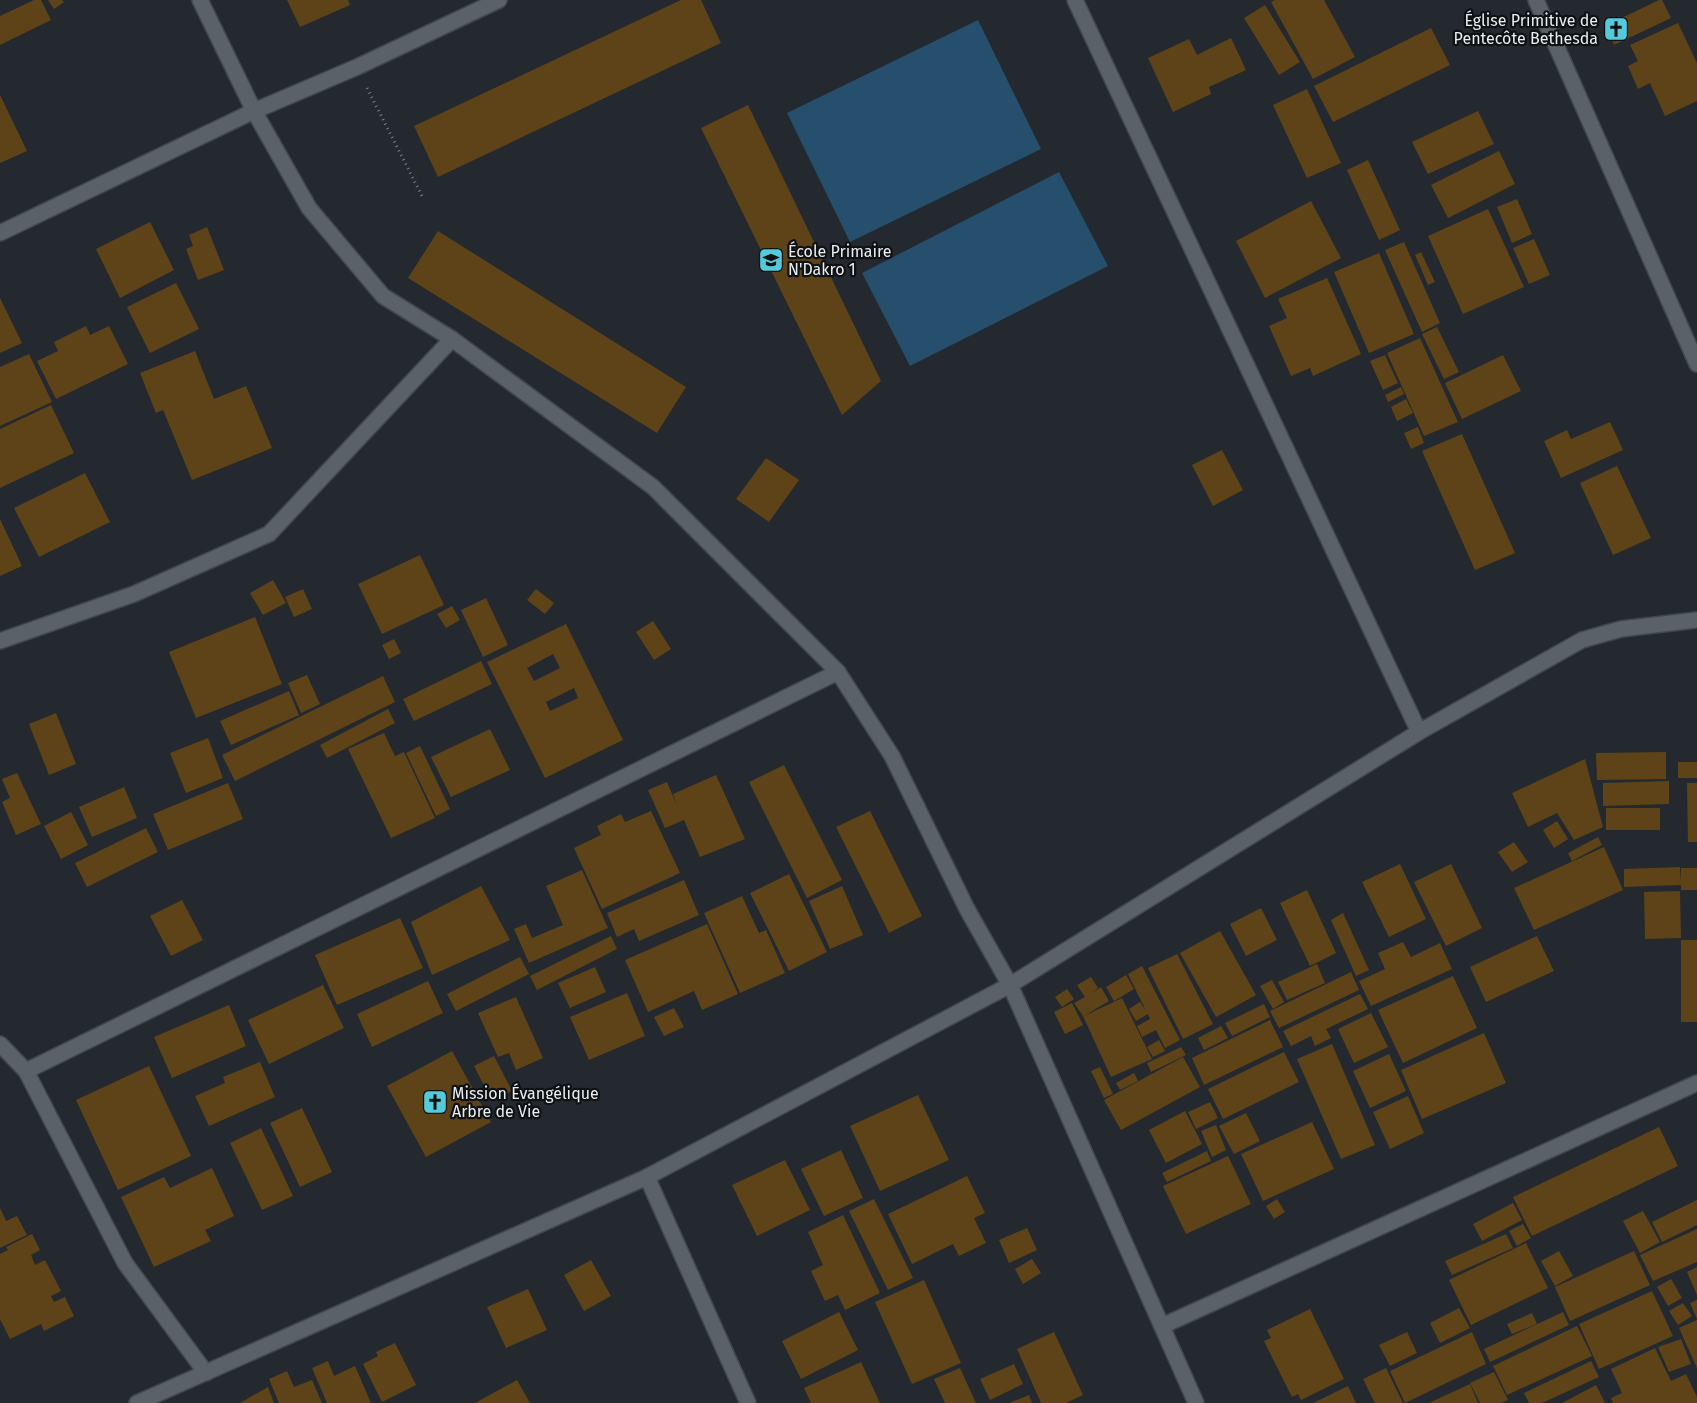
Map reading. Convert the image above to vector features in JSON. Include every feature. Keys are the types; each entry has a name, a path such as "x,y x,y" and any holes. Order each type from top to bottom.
{"street":[{"path":"200,0 254,111 309,208 382,296 452,339 653,487 838,672 892,756 966,909 1010,985 1196,1403"},
{"path":"0,233 254,111 357,68 499,0"},
{"path":"1074,0 1419,732"},
{"path":"1536,0 1697,364"},
{"path":"0,641 134,594 269,534 452,339"},
{"path":"138,1403 647,1177 1010,985 1419,732 1582,640 1621,629 1697,620"},
{"path":"26,1071 838,672"},
{"path":"0,1044 26,1071 125,1263 206,1373"},
{"path":"1162,1326 1697,1083"},
{"path":"647,1177 748,1403"}],"path":[{"path":"357,68 423,198"}],"shaded area":[{"path":"978,20 1041,149 850,242 787,113"},
{"path":"1059,172 1108,266 910,366 862,273"}],"building":[{"path":"34,0 41,0 51,20 0,45 0,16"},
{"path":"48,0 62,0 64,2 54,9"},
{"path":"287,0 348,0 350,5 300,27"},
{"path":"681,0 701,0 721,43 438,177 414,126"},
{"path":"1275,0 1324,0 1355,57 1313,79 1271,2"},
{"path":"1662,0 1671,18 1614,45 1605,26"},
{"path":"1265,5 1300,62 1279,75 1244,18"},
{"path":"1678,23 1697,63 1697,101 1665,116 1650,83 1638,89 1628,66 1638,61 1630,45"},
{"path":"1431,28 1450,65 1333,122 1314,86"},
{"path":"1231,38 1246,70 1209,87 1211,94 1173,112 1148,58 1189,39 1197,55"},
{"path":"1307,89 1341,163 1307,178 1273,105"},
{"path":"0,95 27,151 0,163"},
{"path":"748,105 881,381 842,415 701,128"},
{"path":"1478,111 1494,144 1428,174 1412,142"},
{"path":"1499,151 1515,184 1448,218 1431,185"},
{"path":"1368,160 1400,230 1379,240 1347,170"},
{"path":"1517,199 1532,234 1512,243 1497,207"},
{"path":"1311,201 1341,258 1265,298 1236,241"},
{"path":"1488,209 1524,287 1463,314 1428,236"},
{"path":"150,222 174,270 120,298 96,249"},
{"path":"207,227 224,270 198,280 186,249 193,246 189,235"},
{"path":"438,231 686,387 657,433 408,278"},
{"path":"1534,239 1550,275 1529,284 1513,248"},
{"path":"1404,242 1440,323 1422,332 1385,250"},
{"path":"1421,252 1435,282 1428,285 1415,255"},
{"path":"1379,253 1414,334 1369,353 1334,272"},
{"path":"1327,278 1361,354 1313,376 1310,368 1291,376 1269,326 1287,318 1278,299"},
{"path":"176,283 199,329 150,353 127,307"},
{"path":"0,298 22,343 0,353"},
{"path":"86,326 90,335 109,326 128,364 56,399 37,361 58,351 54,342"},
{"path":"1437,327 1459,372 1444,379 1422,334"},
{"path":"1420,338 1458,422 1424,436 1387,353"},
{"path":"195,351 214,399 246,386 272,448 192,480 163,410 156,413 140,373"},
{"path":"29,354 52,402 0,426 0,367"},
{"path":"1385,355 1398,383 1383,390 1370,361"},
{"path":"1503,355 1521,391 1462,419 1445,383"},
{"path":"1401,387 1404,394 1388,402 1385,395"},
{"path":"1406,399 1413,413 1397,421 1391,407"},
{"path":"51,405 74,453 0,488 0,429"},
{"path":"1610,422 1623,450 1561,478 1544,441 1567,430 1571,439"},
{"path":"1418,427 1424,443 1411,449 1404,433"},
{"path":"1462,434 1515,553 1475,570 1422,451"},
{"path":"1222,450 1243,490 1213,506 1192,465"},
{"path":"766,458 799,480 769,522 736,499"},
{"path":"1617,466 1651,538 1613,555 1580,483"},
{"path":"85,473 110,522 39,557 14,508"},
{"path":"0,519 22,566 0,576"},
{"path":"420,555 444,605 382,634 358,584"},
{"path":"273,580 286,603 263,615 250,593"},
{"path":"303,589 312,609 294,617 285,597"},
{"path":"536,589 554,603 545,614 527,600"},
{"path":"486,598 508,645 483,657 461,610"},
{"path":"452,606 460,620 446,628 437,614"},
{"path":"255,617 282,684 196,718 169,652"},
{"path":"653,621 671,649 654,660 636,632"},
{"path":"566,624 623,740 545,778 487,662","holes":["553,654 560,668 534,681 527,668","574,688 578,698 550,711 546,702"]},
{"path":"394,639 401,653 389,659 382,645"},
{"path":"481,661 492,684 414,721 403,699"},
{"path":"307,675 320,704 301,713 288,683"},
{"path":"383,676 395,702 235,781 222,755"},
{"path":"289,691 299,715 231,745 220,721"},
{"path":"388,709 395,723 327,758 320,745"},
{"path":"56,713 76,764 49,775 29,724"},
{"path":"490,729 510,770 451,797 431,757"},
{"path":"384,733 395,756 404,752 435,818 391,838 348,749"},
{"path":"208,738 223,778 186,793 170,753"},
{"path":"420,746 450,809 436,816 406,753"},
{"path":"1666,752 1666,779 1597,780 1596,753"},
{"path":"1585,759 1603,827 1574,840 1557,813 1528,827 1512,793"},
{"path":"1678,762 1697,762 1697,778 1678,778"},
{"path":"784,765 842,880 807,898 749,782"},
{"path":"17,773 41,824 16,835 2,802 10,798 2,779"},
{"path":"716,775 745,839 700,857 684,820 665,828 648,790 667,782 677,806 673,794"},
{"path":"1669,781 1669,804 1603,806 1603,783"},
{"path":"228,783 243,819 168,850 153,814"},
{"path":"1687,783 1697,783 1697,842 1688,842"},
{"path":"124,787 137,818 92,837 79,807"},
{"path":"1606,808 1660,808 1660,830 1606,830"},
{"path":"651,811 680,873 602,909 574,848 601,835 597,826 621,814 625,822"},
{"path":"870,811 922,916 889,933 836,827"},
{"path":"71,812 88,845 61,859 44,826"},
{"path":"1557,821 1568,839 1554,848 1543,830"},
{"path":"146,828 158,852 87,887 75,863"},
{"path":"1598,837 1602,845 1572,861 1568,853"},
{"path":"1514,842 1528,862 1512,872 1498,852"},
{"path":"1604,847 1623,890 1534,930 1514,888"},
{"path":"1400,864 1426,919 1389,937 1362,882"},
{"path":"1451,864 1482,928 1446,946 1414,882"},
{"path":"1680,867 1680,882 1681,868 1697,868 1697,890 1681,890 1681,885 1624,887 1624,869"},
{"path":"582,870 608,928 529,963 514,929 526,924 532,938 563,925 546,886"},
{"path":"789,874 827,952 789,971 750,893"},
{"path":"684,880 699,915 639,941 634,929 617,937 607,913"},
{"path":"481,886 510,940 432,975 411,922"},
{"path":"842,886 863,935 830,949 809,901"},
{"path":"1307,890 1336,953 1310,966 1280,903"},
{"path":"1680,891 1681,938 1645,939 1644,892"},
{"path":"742,896 759,933 766,930 785,973 740,993 704,913"},
{"path":"182,900 203,940 171,956 150,916"},
{"path":"1261,908 1277,940 1246,956 1230,924"},
{"path":"1343,913 1369,970 1356,976 1331,920"},
{"path":"400,918 423,968 337,1005 315,955"},
{"path":"707,924 738,994 702,1010 694,991 648,1012 625,960"},
{"path":"1220,931 1256,995 1216,1017 1180,953"},
{"path":"611,936 617,949 537,990 530,976"},
{"path":"1537,936 1554,971 1486,1002 1470,967"},
{"path":"1681,940 1697,940 1697,1022 1681,1022"},
{"path":"1403,942 1411,957 1440,943 1452,969 1371,1006 1359,981 1385,969 1378,953"},
{"path":"1177,954 1213,1024 1183,1039 1148,968"},
{"path":"520,957 529,974 456,1011 447,994"},
{"path":"1317,964 1325,983 1287,1000 1278,982"},
{"path":"1142,966 1180,1040 1165,1048 1156,1030 1142,1037 1137,1026 1150,1019 1148,1014 1136,1021 1129,1009 1140,1002 1146,1011 1128,974"},
{"path":"595,967 606,992 570,1008 558,983"},
{"path":"1351,972 1359,990 1279,1028 1270,1011"},
{"path":"1126,975 1134,989 1114,1001 1106,987"},
{"path":"1453,976 1477,1028 1403,1063 1378,1010"},
{"path":"1091,977 1098,988 1092,993 1101,987 1109,1001 1084,1016 1122,998 1152,1059 1111,1077 1083,1016 1074,1003 1085,997 1077,985"},
{"path":"1272,980 1284,1002 1273,1009 1260,986"},
{"path":"428,981 443,1013 372,1047 357,1014"},
{"path":"323,985 344,1028 269,1064 248,1020"},
{"path":"1067,989 1074,999 1062,1007 1055,997"},
{"path":"627,993 645,1036 589,1060 570,1017"},
{"path":"1360,994 1368,1009 1326,1029 1331,1038 1315,1046 1311,1036 1291,1046 1283,1031"},
{"path":"516,997 543,1058 516,1070 509,1053 498,1057 478,1013"},
{"path":"1072,1003 1083,1025 1065,1034 1054,1012"},
{"path":"1264,1004 1270,1017 1232,1036 1225,1023"},
{"path":"229,1005 246,1046 172,1078 154,1037"},
{"path":"674,1008 684,1027 664,1036 654,1017"},
{"path":"1371,1013 1388,1047 1354,1063 1338,1029"},
{"path":"1270,1020 1283,1047 1204,1085 1192,1058"},
{"path":"1221,1026 1228,1038 1204,1050 1198,1038"},
{"path":"1484,1033 1506,1083 1422,1119 1401,1070"},
{"path":"1159,1040 1165,1051 1153,1057 1147,1047"},
{"path":"1332,1044 1375,1145 1341,1159 1297,1059"},
{"path":"1181,1047 1186,1055 1151,1072 1147,1063"},
{"path":"452,1051 491,1122 426,1157 387,1086"},
{"path":"1284,1052 1299,1082 1223,1119 1208,1089"},
{"path":"1389,1054 1406,1091 1370,1108 1353,1071"},
{"path":"494,1056 512,1091 492,1101 474,1066"},
{"path":"1183,1057 1200,1087 1121,1130 1104,1100"},
{"path":"260,1062 275,1097 209,1126 195,1096 225,1083 223,1077"},
{"path":"149,1066 191,1156 118,1190 76,1100"},
{"path":"1100,1067 1113,1094 1104,1098 1091,1071"},
{"path":"1134,1073 1138,1081 1120,1090 1116,1083"},
{"path":"918,1095 949,1160 880,1191 850,1126"},
{"path":"1408,1096 1424,1133 1390,1149 1373,1112"},
{"path":"1210,1102 1218,1118 1196,1129 1188,1112"},
{"path":"302,1108 332,1172 300,1187 270,1123"},
{"path":"1185,1111 1202,1144 1166,1163 1149,1130"},
{"path":"1246,1113 1260,1141 1234,1154 1219,1126"},
{"path":"1312,1122 1334,1169 1263,1201 1241,1154"},
{"path":"1216,1125 1226,1150 1212,1157 1201,1131"},
{"path":"1659,1127 1678,1166 1532,1236 1513,1197"},
{"path":"261,1128 293,1196 262,1210 230,1143"},
{"path":"841,1150 863,1198 824,1216 801,1169"},
{"path":"1207,1151 1211,1161 1167,1182 1162,1173"},
{"path":"1228,1156 1251,1204 1186,1234 1163,1186"},
{"path":"785,1160 810,1210 757,1236 732,1185"},
{"path":"212,1168 234,1216 205,1230 211,1241 154,1267 121,1197 164,1177 170,1188"},
{"path":"967,1176 985,1213 974,1218 986,1243 959,1256 953,1244 912,1264 888,1214"},
{"path":"874,1199 913,1278 888,1290 849,1211"},
{"path":"1277,1199 1285,1212 1274,1219 1266,1206"},
{"path":"1697,1200 1697,1225 1662,1242 1652,1222"},
{"path":"1513,1203 1522,1220 1482,1241 1473,1224"},
{"path":"0,1208 6,1221 17,1216 27,1235 0,1248"},
{"path":"1643,1211 1660,1242 1640,1253 1623,1221"},
{"path":"843,1215 880,1293 845,1310 838,1295 825,1301 811,1271 823,1265 808,1232"},
{"path":"1523,1224 1531,1238 1517,1246 1509,1231"},
{"path":"1027,1228 1037,1250 1009,1263 999,1240"},
{"path":"1697,1229 1697,1262 1653,1281 1640,1255"},
{"path":"32,1234 40,1250 31,1255 35,1265 45,1260 61,1291 51,1296 54,1302 65,1297 74,1316 44,1331 41,1324 10,1339 0,1319 0,1254 8,1250 6,1247"},
{"path":"1506,1234 1513,1248 1452,1275 1445,1261"},
{"path":"1526,1243 1548,1288 1471,1325 1449,1280"},
{"path":"1559,1251 1573,1276 1555,1286 1541,1261"},
{"path":"1634,1251 1650,1285 1570,1321 1555,1287"},
{"path":"1032,1259 1041,1273 1023,1284 1015,1269"},
{"path":"591,1260 611,1296 584,1311 564,1275"},
{"path":"1697,1267 1697,1295 1687,1272"},
{"path":"1671,1279 1682,1298 1668,1306 1657,1287"},
{"path":"924,1280 961,1363 912,1384 875,1302"},
{"path":"528,1289 547,1330 506,1348 487,1307"},
{"path":"1652,1291 1673,1336 1599,1369 1579,1324"},
{"path":"1697,1300 1697,1319 1690,1303"},
{"path":"1683,1303 1692,1316 1678,1325 1669,1311"},
{"path":"1459,1308 1470,1328 1440,1343 1430,1323"},
{"path":"1310,1309 1344,1379 1301,1400 1298,1394 1292,1397 1264,1341 1271,1338 1267,1330"},
{"path":"839,1312 858,1350 801,1379 782,1341"},
{"path":"1563,1312 1569,1325 1490,1362 1484,1349"},
{"path":"1532,1313 1537,1324 1512,1334 1507,1324"},
{"path":"1697,1320 1697,1368 1679,1328"},
{"path":"1577,1326 1592,1356 1507,1395 1493,1366"},
{"path":"1054,1332 1083,1395 1066,1403 1041,1403 1017,1349"},
{"path":"1407,1332 1417,1353 1390,1366 1379,1345"},
{"path":"1472,1332 1486,1364 1405,1403 1390,1371"},
{"path":"1681,1339 1691,1364 1669,1372 1658,1347"},
{"path":"395,1343 416,1385 382,1402 363,1364 378,1356 376,1352"},
{"path":"1655,1348 1671,1381 1686,1374 1697,1397 1697,1403 1613,1403 1611,1398 1622,1393 1611,1369"},
{"path":"328,1361 334,1376 355,1366 371,1403 327,1403 312,1368"},
{"path":"1591,1361 1599,1377 1542,1403 1529,1403 1524,1393"},
{"path":"861,1362 880,1403 811,1403 804,1388"},
{"path":"1014,1364 1023,1384 990,1400 980,1379"},
{"path":"960,1368 976,1403 945,1403 934,1379"},
{"path":"1386,1368 1403,1403 1375,1403 1363,1379"},
{"path":"287,1371 294,1387 312,1380 322,1403 279,1403 269,1379"},
{"path":"1494,1372 1508,1400 1501,1403 1480,1403 1470,1383"},
{"path":"517,1380 530,1403 475,1403"},
{"path":"1470,1384 1478,1403 1429,1403"},
{"path":"1596,1385 1605,1403 1562,1403"},
{"path":"1348,1386 1356,1403 1313,1403"},
{"path":"268,1387 274,1403 240,1403"},
{"path":"1029,1395 1032,1403 1009,1403"}],"place":[{"name":"Église Primitive de Pentecôte Bethesda","path":"1616,29"},
{"name":"École Primaire N'Dakro 1","path":"771,260"},
{"name":"Mission Évangélique Arbre de Vie","path":"435,1102"}]}
